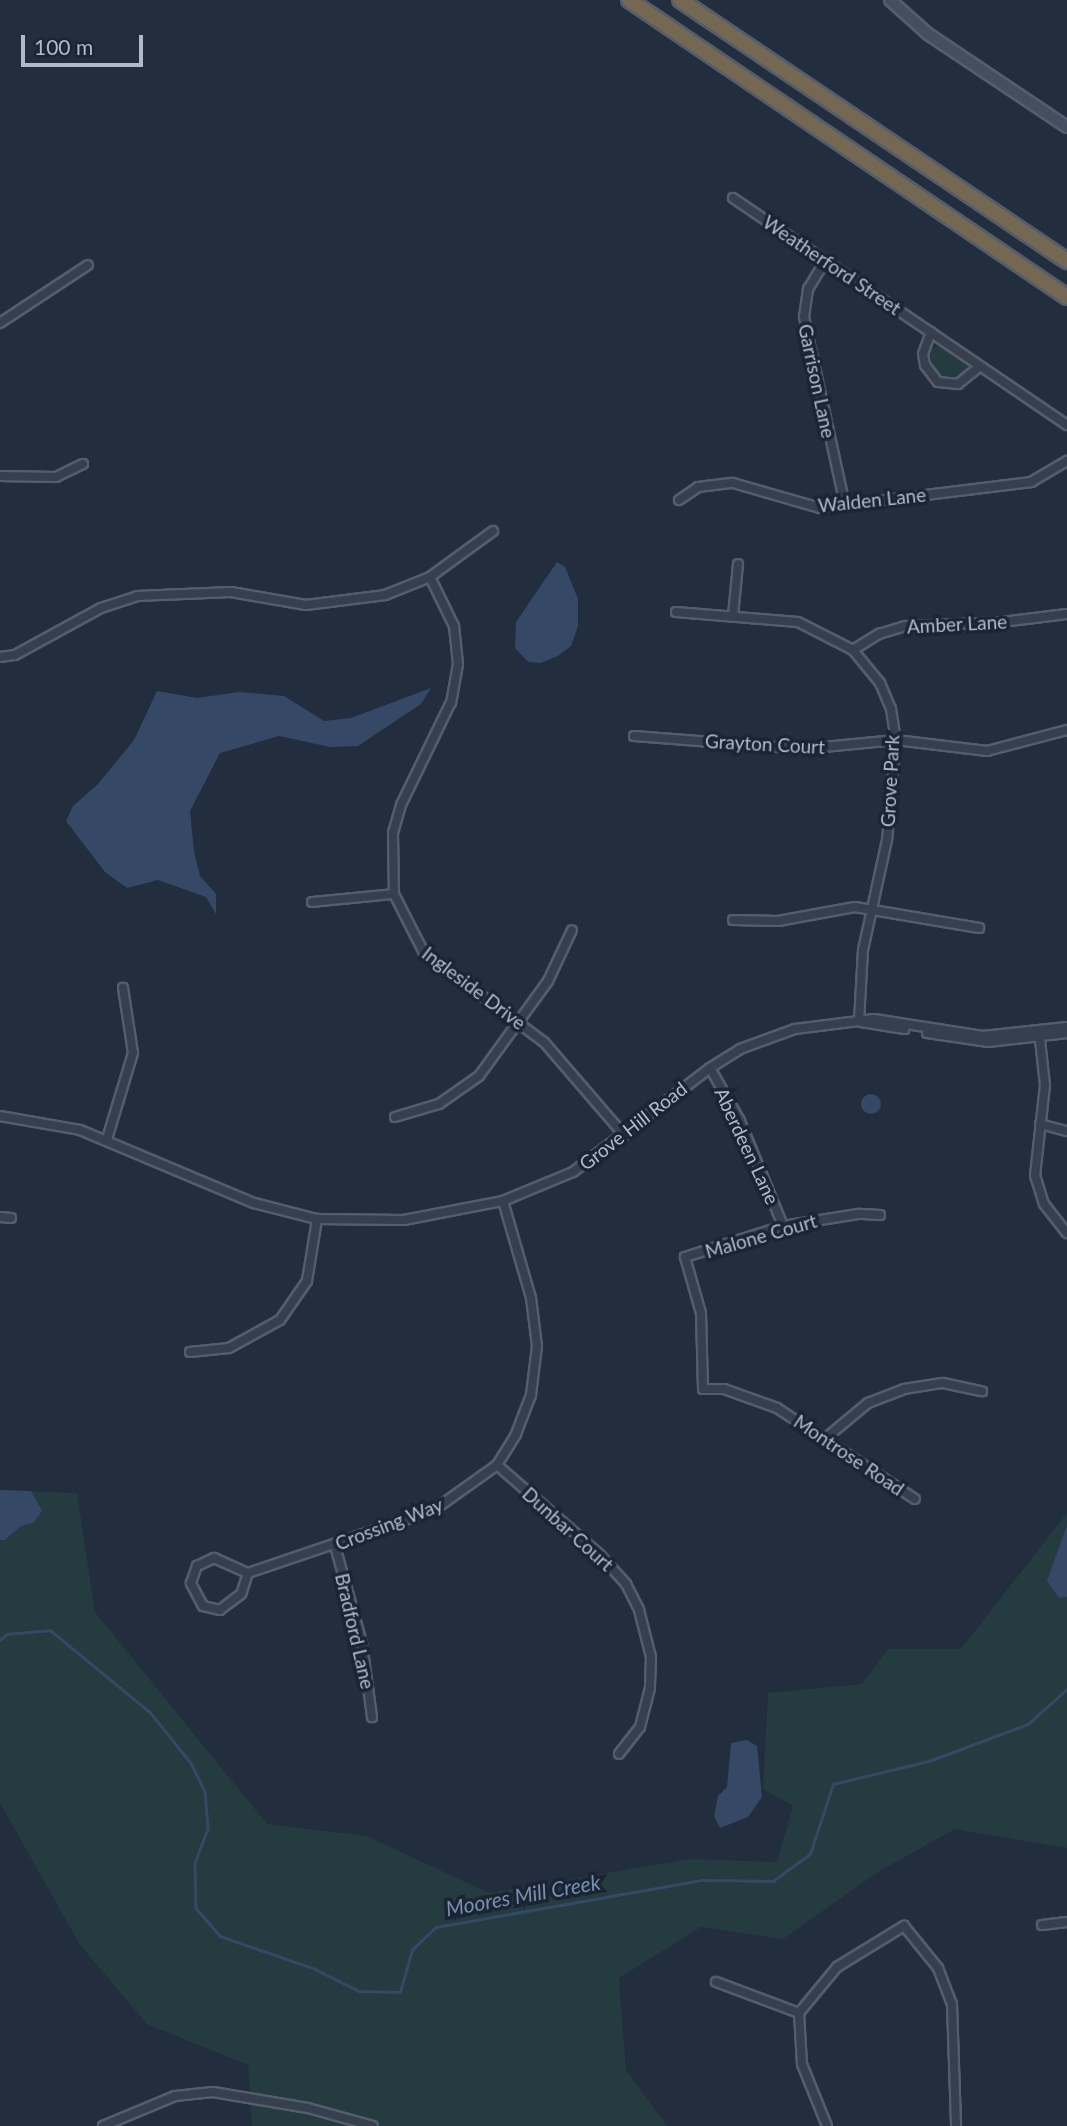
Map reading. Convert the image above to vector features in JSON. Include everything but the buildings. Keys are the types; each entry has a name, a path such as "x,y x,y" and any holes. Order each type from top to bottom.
{"highway":[{"path":"629,0 1067,297"},
{"path":"680,0 1067,261"}],"main road":[{"path":"890,0 928,34 1067,127"}],"street":[{"name":"Weatherford Street","path":"733,198 1067,425"},
{"name":"Garrison Lane","path":"825,261 808,289 803,317 845,505"},
{"path":"0,323 88,264"},
{"path":"931,332 923,354 925,365 938,382 958,384 980,366"},
{"name":"Walden Lane","path":"679,500 698,487 733,483 805,505 845,505 1031,482 1067,461"},
{"path":"0,476 56,477 83,464"},
{"path":"0,657 15,655 101,608 137,596 231,592 306,605 336,605 385,595 430,577 493,531"},
{"path":"733,616 737,564"},
{"name":"Ingleside Drive","path":"430,577 454,626 458,664 447,711 398,814 392,852 394,894 424,953 520,1024 573,1071 624,1135"},
{"name":"Grove Park","path":"676,612 798,622 853,650 880,683 891,709 896,740 887,840 863,950 859,1021"},
{"name":"Amber Lane","path":"853,650 879,634 906,626 1002,622 1067,614"},
{"name":"Grayton Court","path":"634,736 803,749 896,740 987,751 1067,730"},
{"path":"312,902 394,894"},
{"path":"733,920 768,921 836,909 872,908 979,928"},
{"path":"395,1117 429,1109 456,1095 498,1056 555,970 572,929"},
{"path":"107,1139 132,1053 123,988"},
{"name":"Grove Hill Road","path":"0,1116 45,1121 107,1139 218,1190 317,1219 404,1220 503,1201 573,1172 710,1068 768,1037 828,1022 874,1019 983,1036 1067,1033"},
{"name":"Grove Hill Road","path":"1039,1034 1067,1027"},
{"path":"1039,1034 1045,1085 1034,1154 1037,1185 1050,1213 1067,1233"},
{"name":"Aberdeen Lane","path":"710,1068 746,1132 783,1226"},
{"path":"1040,1124 1067,1131"},
{"name":"Crossing Way","path":"248,1573 335,1546 434,1510 497,1465 516,1434 531,1395 537,1346 531,1298 503,1201"},
{"name":"Malone Court","path":"703,1390 701,1313 685,1257 783,1226 858,1214 880,1215"},
{"path":"0,1217 10,1218"},
{"path":"190,1352 229,1348 281,1320 307,1281 317,1219"},
{"path":"827,1437 868,1403 904,1389 943,1383 982,1391"},
{"name":"Montrose Road","path":"703,1390 724,1389 750,1397 827,1437 915,1499"},
{"name":"Dunbar Court","path":"497,1465 600,1555 626,1584 639,1610 651,1657 650,1688 640,1727 619,1754"},
{"name":"Bradford Lane","path":"335,1546 362,1643 372,1717"},
{"path":"223,1559 248,1573 241,1594 229,1608 211,1609 192,1592 191,1583 205,1561 223,1559"},
{"path":"1042,1925 1067,1922"},
{"path":"827,2126 799,2054 799,2013 837,1967 904,1926 938,1968 953,2004 956,2126"},
{"path":"716,1982 799,2013"},
{"path":"103,2126 175,2096 213,2092 308,2108 373,2126"}],"green space":[{"path":"939,345 968,364 968,372 950,381 935,374 929,351"},
{"path":"0,1490 77,1493 95,1612 267,1824 367,1836 489,1893 691,1859 777,1862 793,1806 763,1789 768,1693 862,1684 888,1649 961,1649 1067,1513 1067,1848 955,1829 878,1872 783,1939 701,1927 619,1978 626,2070 667,2126 252,2126 248,2065 147,2024 80,1945 0,1803"}],"water":[{"path":"557,562 565,567 578,599 578,626 571,646 558,656 541,663 528,662 515,648 516,622"},
{"path":"431,688 421,704 358,746 330,747 279,736 220,753 190,811 194,851 200,876 216,894 216,914 206,897 158,880 127,888 105,872 66,821 73,806 98,784 134,740 157,691 197,698 239,692 284,696 324,721 351,718"},
{"path":"871,1094 878,1097 881,1104 878,1111 871,1114 864,1111 861,1104 864,1097"},
{"path":"0,1490 31,1491 42,1511 33,1523 21,1526 5,1540 0,1540"},
{"path":"1067,1525 1067,1597 1059,1598 1047,1581"},
{"path":"747,1740 757,1746 762,1797 748,1817 720,1828 714,1816 718,1796 727,1787 731,1743"}],"waterway":[{"name":"Moores Mill Creek","path":"0,1640 7,1634 50,1630 150,1712 191,1763 205,1792 208,1829 195,1863 196,1908 220,1936 313,1968 359,1991 400,1992 412,1950 436,1927 703,1880 773,1881 810,1854 833,1784 929,1761 1028,1724 1067,1689"}]}
